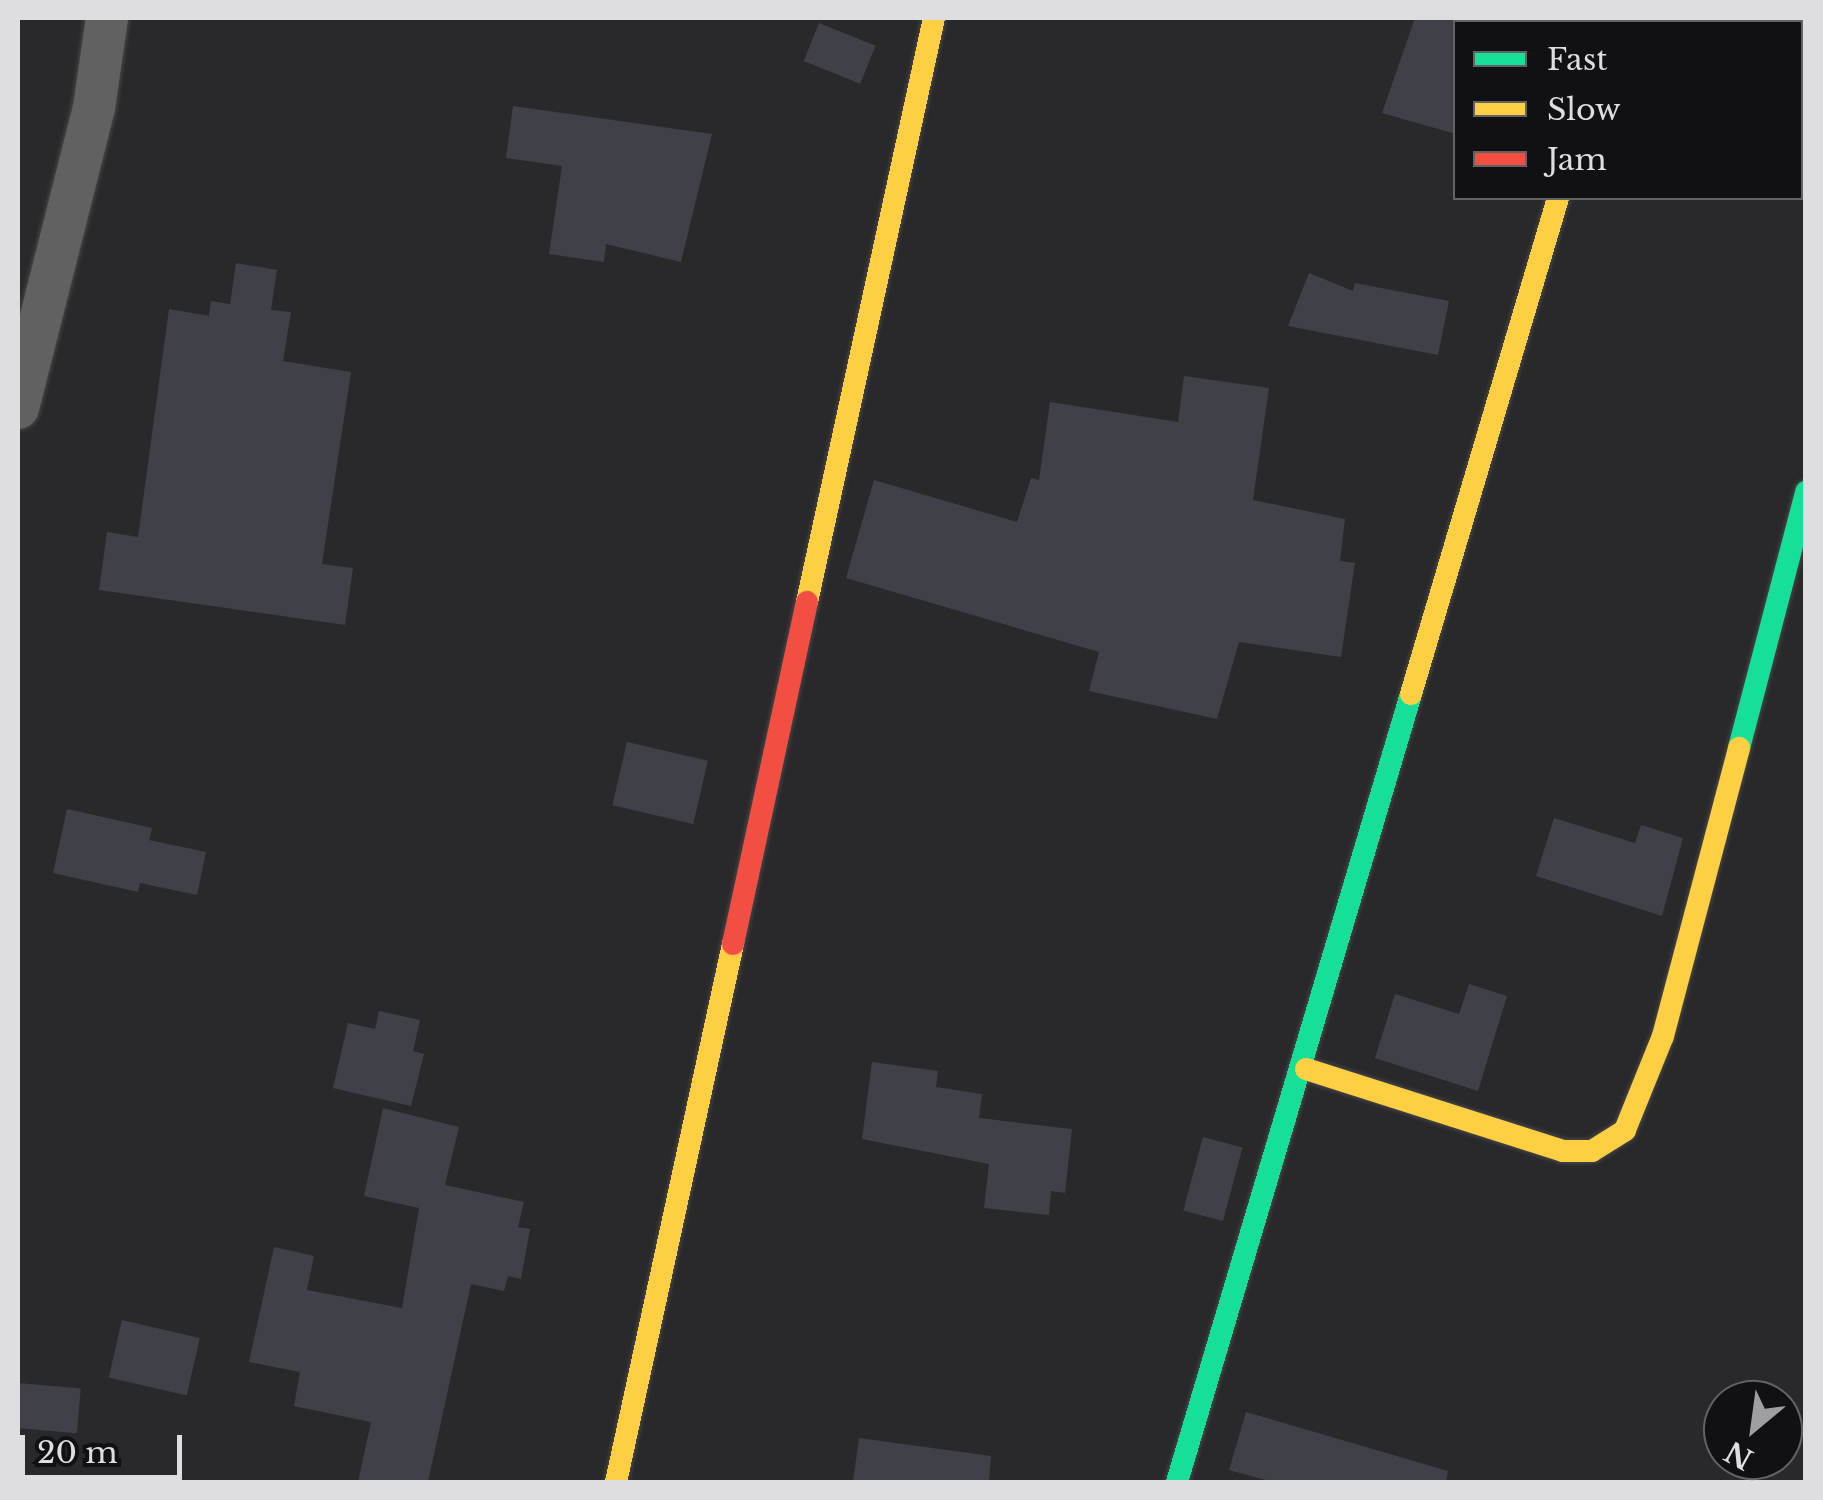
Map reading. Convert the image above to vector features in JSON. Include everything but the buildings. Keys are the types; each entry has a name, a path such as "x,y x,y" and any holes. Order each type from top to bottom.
{"street":[{"path":"18,408 94,108 108,18"},
{"path":"616,1482 934,18"},
{"path":"1176,1482 1306,1069 1557,200"},
{"path":"1306,1069 1563,1151 1592,1151 1625,1130 1663,1036 1806,492"}],"traffic: fast":[{"path":"1739,748 1806,492"},
{"path":"1177,1482 1411,694"}],"traffic: slow":[{"path":"807,602 934,18"},
{"path":"1411,694 1557,200"},
{"path":"1306,1069 1563,1151 1592,1151 1625,1130 1663,1036 1739,748"},
{"path":"616,1482 733,944"}],"traffic: jam":[{"path":"733,944 807,602"}]}
